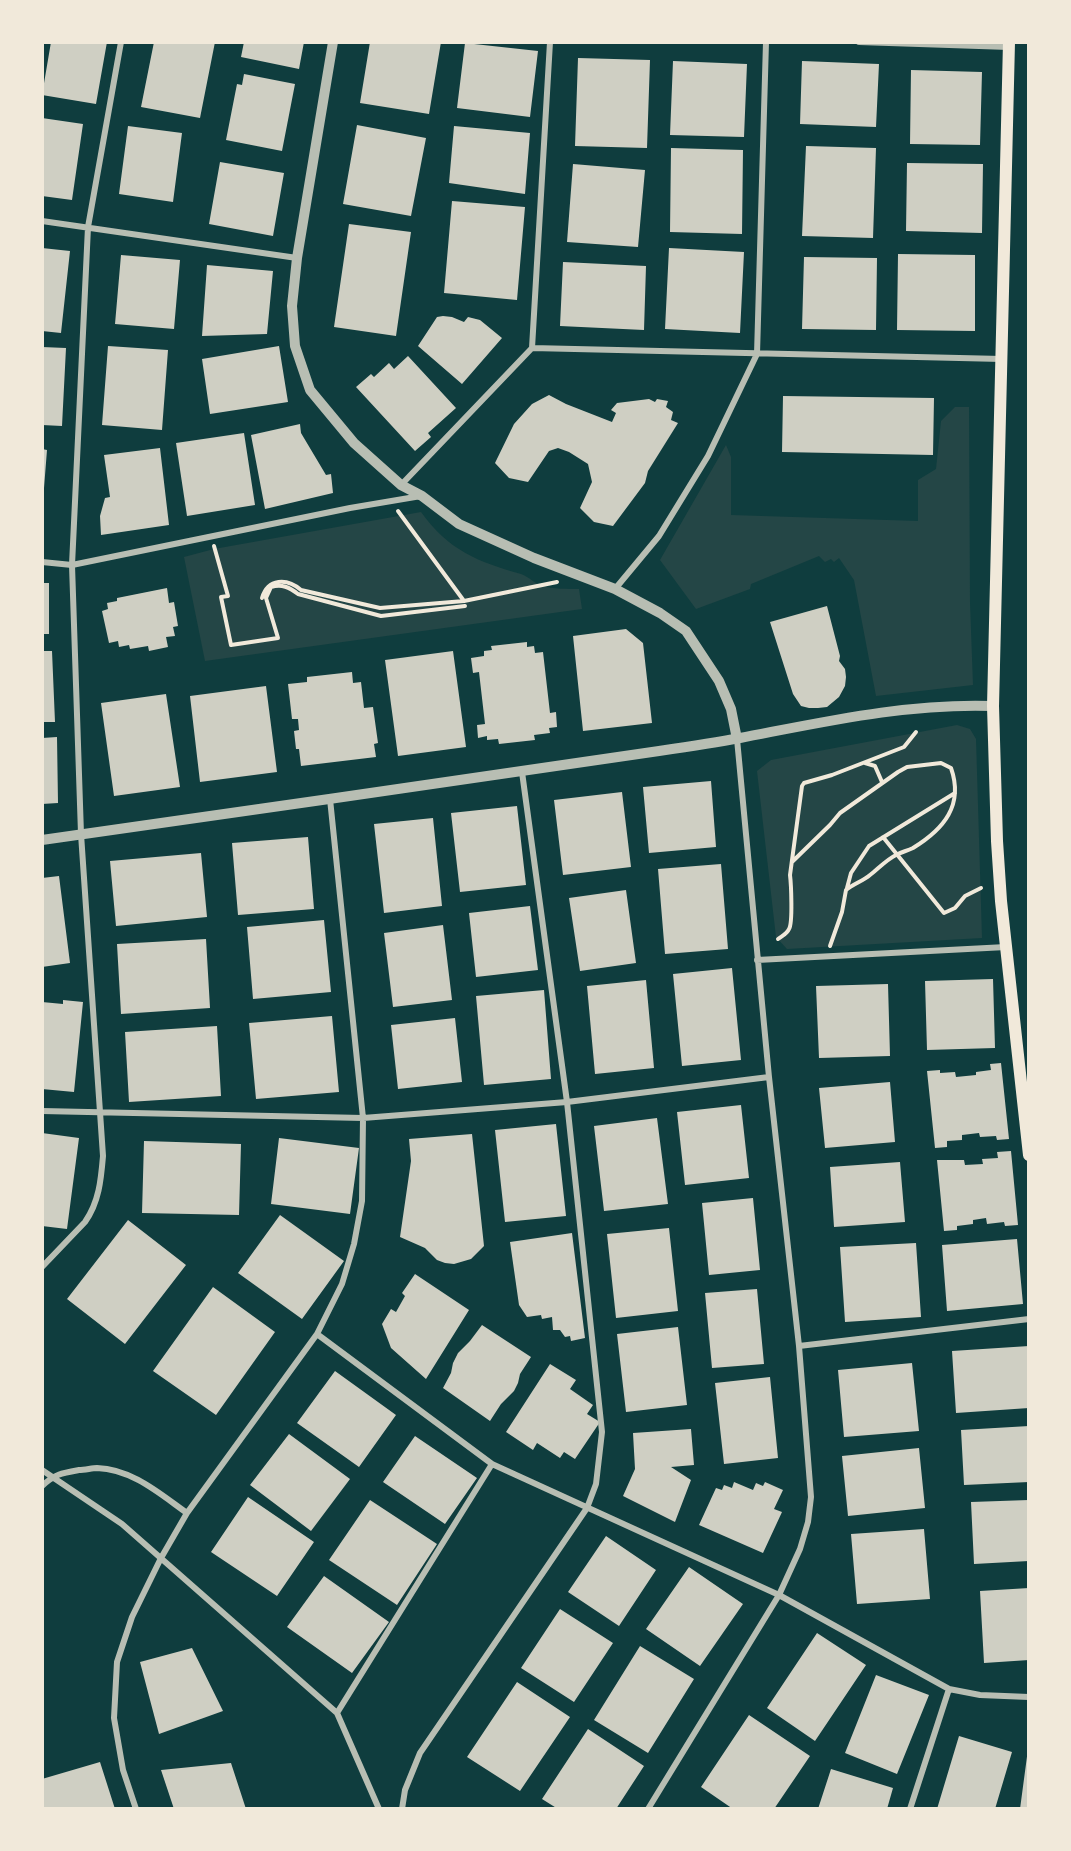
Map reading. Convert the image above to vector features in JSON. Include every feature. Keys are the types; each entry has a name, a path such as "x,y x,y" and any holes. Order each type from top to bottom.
{"main road":[{"path":"1009,44 993,706 997,841 1005,947 1029,1155"}],"street":[{"path":"42,1268 85,1222 94,1208 99,1194 103,1156 81,834 72,565 88,227 121,42"},
{"path":"333,42 297,258 292,306 295,346 310,390 354,443 401,485 422,496 459,524 534,558 615,589 660,613 686,631 718,681 731,709 737,739 769,1077 799,1346 811,1497 801,1550 779,1595 648,1809"},
{"path":"401,485 532,348 550,42"},
{"path":"615,589 659,536 708,456 757,354 766,42"},
{"path":"859,42 1009,44"},
{"path":"42,221 297,258"},
{"path":"532,348 1002,359"},
{"path":"42,562 72,565 350,508 422,496"},
{"path":"42,840 522,772 737,739 835,719 961,705 993,706"},
{"path":"402,1809 405,1790 420,1753 586,1508 596,1484 603,1432 567,1102 522,772"},
{"path":"136,1809 123,1770 114,1718 117,1662 132,1617 161,1558 187,1513 317,1334 342,1284 354,1244 362,1202 363,1118 330,800"},
{"path":"758,960 1005,947"},
{"path":"42,1111 363,1118 567,1102 769,1077"},
{"path":"799,1346 1029,1319"},
{"path":"317,1334 492,1464 779,1595 949,1689 980,1695 1029,1697"},
{"path":"337,1713 492,1464"},
{"path":"42,1486 52,1477 97,1468 125,1474 151,1487 187,1513"},
{"path":"42,1470 122,1524 337,1713 379,1809"},
{"path":"910,1809 949,1689"}],"path":[{"path":"390,501 464,601"},
{"path":"211,537 228,596 221,597 231,645 278,638 266,598 272,587 279,585 289,587 298,594 381,616 465,606"},
{"path":"262,598 264,590 271,583 281,581 294,584 300,591 380,608 464,601 584,577"},
{"path":"778,939 788,932 792,914 790,875 804,783 832,775 904,747 916,732"},
{"path":"864,763 875,766 882,782"},
{"path":"792,862 840,813 907,767 941,763 951,768 955,780 953,806 940,827 912,848 897,854 868,877 846,890"},
{"path":"830,947 853,868 867,852 869,846 955,793"},
{"path":"883,837 944,913 955,908 965,896 981,888"}],"shaded area":[{"path":"955,407 969,407 970,603 973,685 876,696 854,580 839,558 834,562 831,559 825,562 819,556 751,584 750,589 696,609 660,560 726,445 731,457 731,515 918,521 918,480 936,469 941,421"},
{"path":"421,512 442,536 465,553 491,565 521,574 542,586 579,589 582,609 205,661 184,557 214,549"},
{"path":"957,725 970,729 976,739 982,938 787,949 776,937 757,771 771,760"}],"building":[{"path":"51,42 107,42 96,104 42,95"},
{"path":"154,42 215,42 200,118 141,107"},
{"path":"244,42 304,42 299,69 241,57"},
{"path":"370,42 441,42 429,114 360,103"},
{"path":"465,43 538,51 530,117 457,108"},
{"path":"578,58 650,60 647,148 575,146"},
{"path":"673,61 747,64 744,137 670,135"},
{"path":"802,61 879,64 876,127 800,124"},
{"path":"911,70 982,72 980,145 910,144"},
{"path":"244,74 295,84 282,151 226,140 237,84 242,85"},
{"path":"42,118 83,124 72,200 42,196"},
{"path":"357,125 426,138 411,216 343,204"},
{"path":"128,126 182,133 173,202 119,194"},
{"path":"454,126 530,133 525,194 449,183"},
{"path":"806,146 876,148 873,238 802,236"},
{"path":"671,148 743,150 742,234 670,232"},
{"path":"220,162 284,173 273,236 209,224"},
{"path":"907,163 983,164 982,233 906,231"},
{"path":"573,164 645,170 638,247 567,242"},
{"path":"452,201 525,207 517,300 444,293"},
{"path":"349,224 411,232 396,336 334,327"},
{"path":"42,248 70,251 61,333 42,331"},
{"path":"669,248 744,252 740,333 665,329"},
{"path":"898,254 975,255 975,331 897,330"},
{"path":"121,255 180,260 174,329 115,324"},
{"path":"804,257 877,258 876,330 802,329"},
{"path":"563,262 646,266 644,330 560,326"},
{"path":"207,265 273,271 267,334 202,336"},
{"path":"443,316 464,322 468,317 480,320 502,338 462,384 418,346 437,317"},
{"path":"108,346 168,350 162,430 102,425"},
{"path":"279,346 288,402 210,414 202,359"},
{"path":"42,347 66,348 62,426 42,425"},
{"path":"408,356 456,408 428,433 431,437 415,451 356,387 371,374 374,377 389,363 394,369"},
{"path":"549,395 612,422 616,413 611,410 617,403 649,399 655,402 657,399 668,401 666,407 673,412 671,420 678,423 648,471 645,483 613,526 594,522 580,508 592,482 588,464 569,452 558,448 549,451 528,482 509,478 495,463 514,424 532,404"},
{"path":"783,396 934,398 933,455 782,452"},
{"path":"300,424 301,433 326,475 331,474 333,493 265,509 251,435"},
{"path":"244,433 255,505 187,516 176,443"},
{"path":"160,448 169,525 101,535 100,516 105,498 110,497 104,455"},
{"path":"42,449 47,450 44,488 42,488"},
{"path":"42,583 49,583 49,634 42,634"},
{"path":"167,588 169,603 174,602 178,626 173,627 175,636 166,637 168,647 149,651 148,646 130,649 129,645 119,647 118,641 109,643 102,611 108,609 107,603 117,601 117,598"},
{"path":"827,606 840,656 839,661 845,669 845,686 839,697 827,707 809,708 801,706 793,694 770,622"},
{"path":"626,629 643,643 652,723 583,731 573,636"},
{"path":"527,642 527,647 534,646 535,653 543,652 550,713 556,712 557,727 549,728 550,733 534,735 535,740 499,744 498,739 487,740 487,736 478,738 477,725 485,724 479,672 473,673 471,658 484,656 484,651 492,650 491,646"},
{"path":"42,651 52,651 55,722 42,722"},
{"path":"453,651 466,747 398,756 385,660"},
{"path":"352,672 353,683 361,682 364,708 373,707 378,743 374,744 376,757 301,766 294,731 299,730 298,719 292,719 288,684 307,682 307,677"},
{"path":"266,686 277,772 200,782 190,696"},
{"path":"166,694 180,787 114,796 101,703"},
{"path":"57,737 58,803 42,804 42,738"},
{"path":"711,781 716,847 649,853 643,787"},
{"path":"622,792 631,867 563,875 554,800"},
{"path":"517,806 526,885 460,892 451,813"},
{"path":"433,818 442,906 384,913 374,824"},
{"path":"308,837 314,909 238,915 232,843"},
{"path":"201,853 207,917 116,926 110,861"},
{"path":"721,864 728,949 665,954 658,869"},
{"path":"59,876 70,963 42,967 42,878"},
{"path":"626,890 636,963 580,971 569,898"},
{"path":"530,906 538,970 476,977 469,913"},
{"path":"324,920 331,992 253,999 247,927"},
{"path":"443,925 452,1000 393,1007 384,933"},
{"path":"206,939 210,1008 121,1014 117,944"},
{"path":"732,968 741,1060 682,1066 673,974"},
{"path":"993,979 995,1048 927,1050 925,981"},
{"path":"646,980 654,1068 595,1074 587,986"},
{"path":"888,984 890,1056 819,1058 816,986"},
{"path":"544,990 551,1079 484,1085 476,996"},
{"path":"63,1000 83,1002 74,1092 42,1089 42,1002 63,1004"},
{"path":"332,1016 339,1092 256,1099 249,1023"},
{"path":"455,1018 462,1082 398,1089 391,1025"},
{"path":"217,1026 221,1096 129,1102 125,1032"},
{"path":"1001,1063 1009,1139 997,1140 996,1136 980,1137 979,1133 962,1135 962,1140 947,1141 947,1147 935,1148 927,1071 955,1072 956,1077 976,1075 976,1072 991,1070 990,1064"},
{"path":"890,1082 895,1142 825,1148 819,1088"},
{"path":"741,1105 749,1178 685,1185 677,1112"},
{"path":"657,1118 668,1204 604,1211 594,1126"},
{"path":"556,1124 566,1216 505,1222 495,1130"},
{"path":"42,1133 79,1138 67,1229 42,1226"},
{"path":"472,1134 484,1246 471,1259 454,1264 445,1263 437,1260 425,1248 400,1237 411,1161 409,1139"},
{"path":"279,1138 359,1148 350,1214 271,1204"},
{"path":"144,1141 241,1144 239,1215 142,1213"},
{"path":"1011,1151 1018,1225 1005,1226 1004,1222 987,1224 986,1218 973,1220 973,1224 957,1226 957,1230 944,1231 937,1160 964,1160 965,1165 983,1164 982,1159 998,1158 997,1152"},
{"path":"900,1162 905,1222 834,1227 830,1167"},
{"path":"753,1198 760,1270 709,1275 702,1203"},
{"path":"280,1215 344,1261 302,1319 238,1273"},
{"path":"128,1220 186,1265 125,1344 67,1299"},
{"path":"669,1228 678,1311 616,1318 607,1234"},
{"path":"572,1233 585,1338 571,1341 570,1336 565,1337 560,1330 553,1330 552,1317 542,1319 541,1315 527,1317 519,1305 510,1242"},
{"path":"1017,1239 1023,1304 947,1311 942,1245"},
{"path":"916,1243 921,1317 845,1322 840,1247"},
{"path":"415,1274 469,1310 426,1379 391,1348 382,1324 391,1309 396,1312 405,1296 402,1293"},
{"path":"213,1287 275,1332 216,1415 153,1371"},
{"path":"757,1289 764,1364 712,1368 705,1293"},
{"path":"482,1325 531,1357 520,1374 514,1391 501,1404 490,1421 443,1388 458,1353"},
{"path":"678,1327 687,1405 626,1412 617,1334"},
{"path":"1029,1346 1029,1408 956,1413 952,1351"},
{"path":"912,1363 919,1431 844,1437 838,1370"},
{"path":"550,1364 576,1380 570,1389 593,1405 587,1414 600,1422 575,1459 564,1452 560,1458 537,1443 533,1450 506,1432"},
{"path":"335,1371 396,1415 359,1467 297,1423"},
{"path":"770,1377 778,1458 724,1464 715,1383"},
{"path":"1029,1426 1029,1482 964,1485 961,1430"},
{"path":"691,1429 694,1465 671,1467 691,1480 675,1522 623,1496 635,1469 633,1433"},
{"path":"289,1434 350,1479 311,1531 250,1485"},
{"path":"415,1436 477,1478 445,1524 383,1482"},
{"path":"919,1448 925,1508 848,1516 842,1456"},
{"path":"734,1482 753,1490 756,1483 763,1486 765,1482 783,1490 774,1509 782,1512 763,1553 699,1525 716,1488 722,1490 724,1485 732,1488"},
{"path":"248,1497 314,1542 277,1596 211,1552"},
{"path":"370,1500 437,1544 397,1605 329,1560"},
{"path":"1029,1500 1029,1561 974,1564 971,1502"},
{"path":"924,1529 930,1599 857,1604 851,1534"},
{"path":"606,1536 656,1570 619,1626 568,1592"},
{"path":"689,1567 743,1604 700,1666 646,1629"},
{"path":"324,1576 389,1622 352,1673 287,1627"},
{"path":"1029,1588 1029,1660 984,1663 980,1591"},
{"path":"560,1609 613,1643 574,1702 521,1668"},
{"path":"817,1633 866,1665 815,1741 767,1708"},
{"path":"640,1646 694,1679 648,1753 594,1720"},
{"path":"192,1648 223,1711 159,1734 140,1662"},
{"path":"876,1675 929,1695 897,1774 845,1753"},
{"path":"517,1682 570,1717 520,1791 467,1757"},
{"path":"749,1715 810,1756 774,1809 733,1809 701,1787"},
{"path":"588,1729 644,1766 616,1809 558,1809 542,1799"},
{"path":"959,1736 1012,1752 995,1809 937,1809"},
{"path":"1028,1749 1029,1809 1020,1809"},
{"path":"100,1762 115,1809 42,1809 42,1779"},
{"path":"231,1763 246,1809 174,1809 161,1770"},
{"path":"831,1769 893,1788 887,1809 818,1809"}]}
